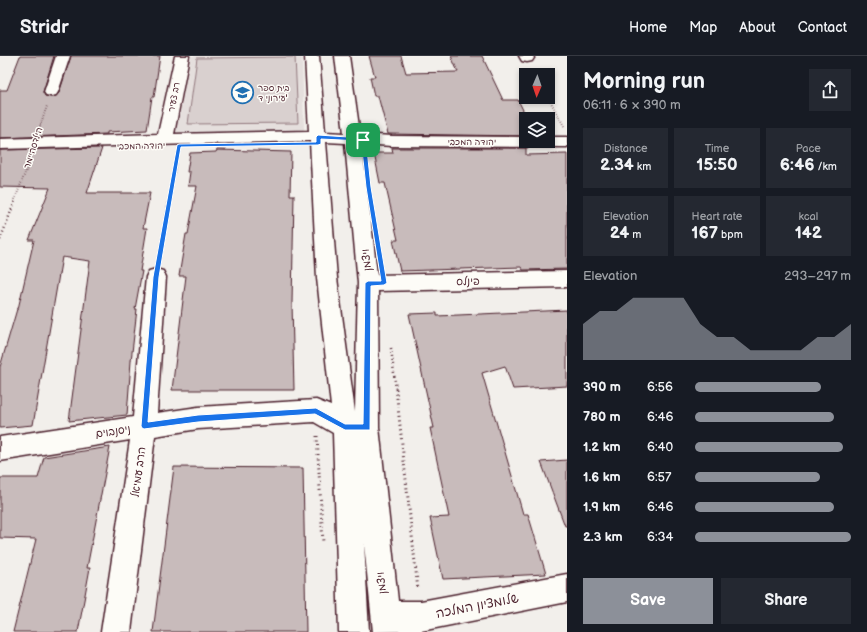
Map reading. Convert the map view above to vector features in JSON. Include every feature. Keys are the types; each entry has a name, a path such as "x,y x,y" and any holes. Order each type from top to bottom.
{"street":[{"path":"51,92 62,56"},
{"name":"רב צעיר","path":"172,142 182,56"},
{"name":"ויצמן","path":"312,56 327,278 356,427 387,624"},
{"name":"ויצמן","path":"342,56 353,139 368,283 356,427 354,632"},
{"name":"יהודה המכבי","path":"0,144 35,145 353,139 392,141 567,142"},
{"name":"יהודה המכבי","path":"0,150 35,145"},
{"name":"הרב עמיאל","path":"116,632 144,426 156,277"},
{"name":"פינלס","path":"368,283 567,279"},
{"name":"ניסנבוים","path":"0,449 198,418 316,411 356,427"},
{"name":"שלומציון המלכה","path":"387,624 567,588"}],"path":[{"name":"הילדסהיימר","path":"0,240 35,145 51,92"},
{"path":"552,104 567,131"},
{"path":"156,277 172,142"},
{"path":"391,346 421,616"}],"shaded area":[{"name":"בית ספר עירוני ד'","path":"191,56 302,56 304,130 176,133"},
{"name":"בית ספר עירוני ד'","path":"295,57 298,123 188,124 197,58"}],"building":[{"path":"20,56 54,56 43,92 45,96 51,97 56,96 59,93 71,56 160,56 147,130 107,132 107,134 0,138 0,90 7,90"},
{"path":"369,56 401,56 406,73 458,72 451,56 482,56 503,100 518,100 524,112 519,112 519,136 388,134 378,96 374,96 370,77 375,77"},
{"path":"102,148 87,193 150,193 143,228 147,228 140,271 142,271 135,309 137,309 127,415 69,421 90,261 62,257 33,425 0,428 0,367 18,309 34,240 29,240 50,188 0,187 0,150"},
{"path":"392,148 526,148 526,155 567,154 567,269 523,270 521,267 400,271 393,240 398,240 385,183 380,183 374,153 393,153"},
{"path":"217,150 291,152 290,195 294,195 292,303 294,390 172,390 186,276 179,276 186,234 188,234 197,186 188,186 190,172 187,172 190,153 216,152"},
{"path":"567,310 567,386 513,389 505,366 482,373 523,514 528,514 546,574 443,579 430,518 449,517 430,428 434,428 409,314 437,313 437,316"},
{"path":"110,447 87,568 90,568 78,632 13,632 36,539 0,538 0,478 38,478 44,457"},
{"path":"567,460 567,526 565,526 541,462"},
{"path":"174,467 303,468 306,632 153,632"}],"place":[{"name":"בית ספר עירוני ד'","path":"243,93"}],"route":[{"path":"318,137 363,140 384,283 368,283 367,427 345,427 316,411 198,418 144,426 156,277 179,145 318,144 318,137"}]}
